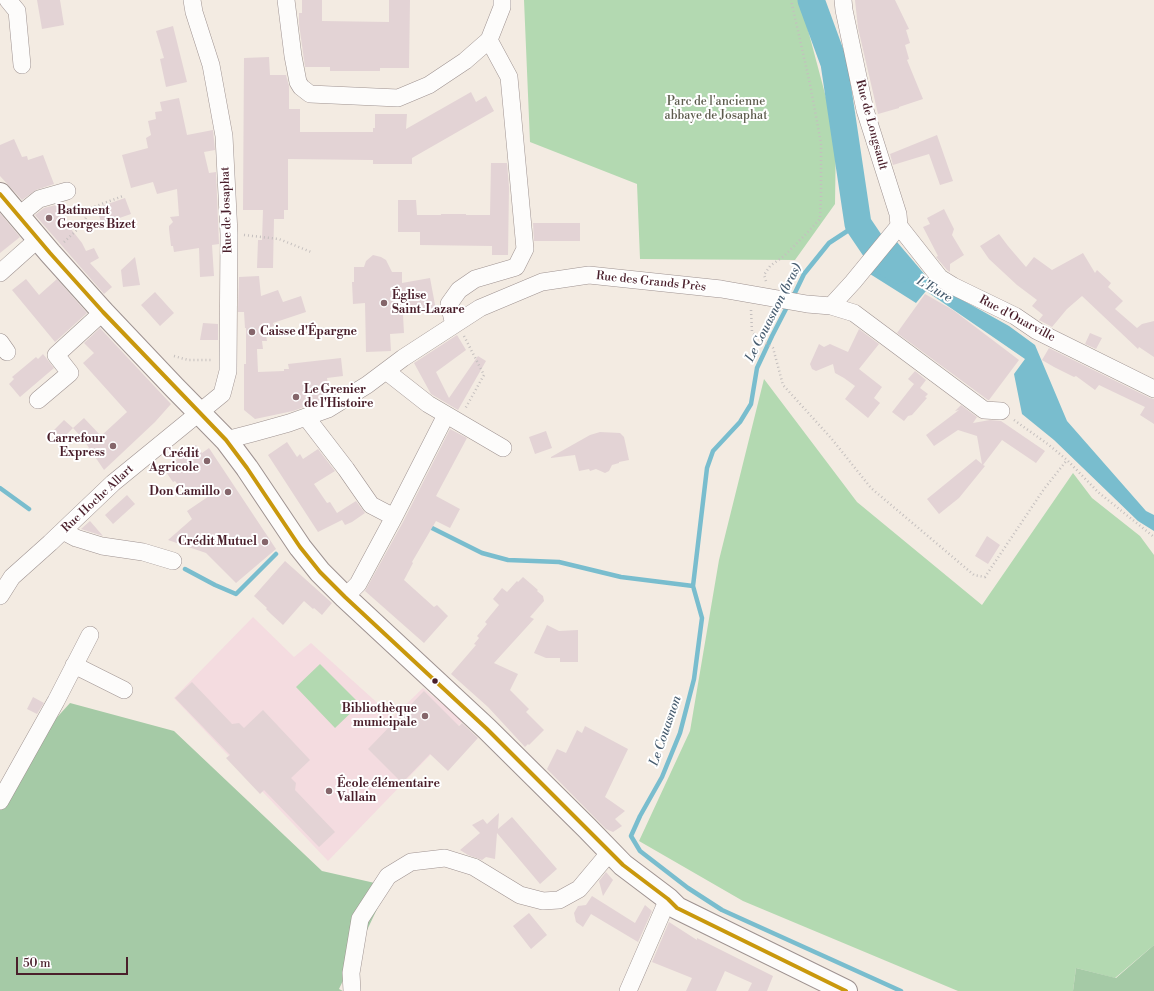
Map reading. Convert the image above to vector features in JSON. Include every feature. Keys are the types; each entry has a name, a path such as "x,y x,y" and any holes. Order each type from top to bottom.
{"main road":[{"path":"0,194 103,312 226,440 247,468 300,547 320,572 487,729 622,865 668,899 677,908 846,991"}],"street":[{"path":"8,0 16,11 22,65"},
{"name":"Rue de Josaphat","path":"192,0 194,12 211,65 224,136 229,234 228,372 222,394 199,412"},
{"path":"286,0 293,56 298,82 301,87 310,94 398,98 429,85 465,61 490,40 502,7 502,0"},
{"name":"Rue de Longsault","path":"843,0 865,110 898,214 896,229"},
{"path":"458,329 449,304 459,290 475,279 516,268 525,249 509,77 490,40"},
{"path":"18,216 39,199 67,191"},
{"path":"832,306 896,229"},
{"name":"Rue d'Ouarville","path":"896,229 940,278 953,286 1015,316 1038,331 1154,389"},
{"path":"0,273 44,246"},
{"name":"Rue des Grands Près","path":"226,440 289,423 328,409 367,385 403,358 458,329 480,308 542,282 588,275 771,293 807,304 832,306 854,313 984,410 1001,411"},
{"path":"38,400 70,373 56,355 103,312"},
{"path":"386,371 428,404 503,448"},
{"name":"Rue Hoche Allart","path":"2,588 113,483 199,412"},
{"path":"306,417 346,469 371,505 394,517"},
{"path":"345,597 358,584 394,517 452,418"},
{"path":"63,531 76,538 102,546 143,552 173,561"},
{"path":"0,801 56,701 90,635"},
{"path":"74,665 124,690"},
{"path":"352,991 351,973 360,919 388,876 411,862 445,858 474,867 520,895 543,901 559,900 579,889 610,852"},
{"path":"628,991 668,899"}],"path":[{"path":"771,293 764,275 770,266 789,251 820,219 821,143 810,84 791,0"},
{"path":"44,246 82,225 91,208 123,196"},
{"path":"229,234 279,239 311,252"},
{"path":"744,309 751,310 752,332 759,339 773,348 782,385 830,438 871,488 974,575 985,577 1044,489 1068,460"},
{"path":"452,418 484,375 458,329"},
{"path":"174,356 188,360 228,361"},
{"path":"1001,411 1068,460 1098,492 1154,537"}],"shaded area":[{"name":"École élémentaire Vallain","path":"253,617 294,657 311,643 393,717 423,688 463,721 328,861 174,698"}],"green space":[{"name":"Parc de l'ancienne abbaye de Josaphat","path":"524,0 800,0 836,135 835,204 795,260 640,259 637,184 530,142"},
{"path":"764,379 857,502 982,605 1073,473 1092,498 1140,536 1154,555 1154,945 1115,978 1076,968 1073,991 958,991 743,901 639,841 690,731 719,560"},
{"path":"320,664 360,704 335,728 296,687"},
{"path":"70,703 174,731 322,871 388,886 339,989 343,991 0,991 0,792 12,767"},
{"path":"1154,945 1154,991 1073,991 1076,968 1116,978"}],"water":[{"path":"897,242 932,283 1009,326 1035,345 1067,421 1146,511 1154,515 1154,531 1138,521 1054,440 1022,414 1014,374 1025,359 926,291 916,303 870,274"}],"building":[{"path":"37,0 60,0 64,25 42,29"},
{"path":"302,0 322,0 322,21 389,22 389,0 410,0 409,68 380,68 380,71 330,71 330,67 305,67 299,24 299,13 302,13"},
{"path":"855,0 895,0 909,29 906,30 910,43 905,45 909,59 907,60 923,99 878,114 858,28"},
{"path":"173,26 187,82 166,87 160,59 164,58 156,31"},
{"path":"269,57 270,75 286,75 289,86 289,109 300,109 300,132 373,132 373,128 375,128 375,114 407,114 406,129 471,92 476,102 486,96 494,111 412,158 412,164 373,164 373,160 288,159 288,210 284,210 284,219 274,219 273,268 257,268 258,240 262,240 263,210 243,210 244,58"},
{"path":"179,98 187,135 213,130 215,150 204,152 209,173 216,172 219,244 212,245 214,276 200,277 199,248 174,252 173,246 171,246 169,226 173,222 170,217 179,216 177,189 157,194 153,182 131,188 122,155 148,148 146,138 151,135 148,121 156,119 155,112 162,111 160,102"},
{"path":"937,135 953,181 940,185 929,154 893,165 890,154"},
{"path":"14,139 22,157 27,156 28,160 43,155 54,184 36,190 22,200 0,176 0,145"},
{"path":"491,163 507,163 509,187 508,255 492,255 492,246 420,245 420,232 398,232 398,200 416,200 417,215 490,215"},
{"path":"125,198 131,214 102,224 96,208"},
{"path":"56,205 60,209 57,211 82,243 86,251 94,248 99,258 90,263 112,287 104,294 35,215 44,208"},
{"path":"944,209 954,229 952,235 964,255 950,264 950,272 936,257 938,256 923,227 930,224 927,218"},
{"path":"0,213 20,237 0,253"},
{"path":"533,223 580,223 580,241 534,241"},
{"path":"999,234 1026,267 1034,257 1052,270 1083,253 1095,273 1097,270 1111,283 1108,287 1123,301 1115,309 1137,328 1142,324 1154,321 1154,357 1139,347 1138,349 1082,296 1067,309 1052,327 1039,320 1043,315 1032,306 1037,300 1017,285 989,259 980,246"},
{"name":"Église Saint-Lazare","path":"373,255 386,260 392,272 402,272 402,283 430,278 436,310 403,315 404,333 390,334 391,351 366,352 365,303 353,304 352,282 354,282 354,267 364,267 366,261"},
{"path":"135,257 140,285 123,287 121,270"},
{"path":"259,276 261,296 278,290 283,302 301,296 306,312 273,323 274,326 265,328 267,341 262,341 263,349 257,349 258,372 284,371 284,369 289,369 288,364 341,358 343,376 327,378 330,396 324,400 293,411 255,419 244,410 246,328 244,312 238,312 239,277"},
{"path":"26,279 39,295 57,279 87,313 55,342 12,290"},
{"path":"155,292 174,313 160,326 141,305"},
{"path":"925,294 953,310 1019,360 989,400 897,333"},
{"path":"203,323 218,324 218,340 200,340"},
{"path":"100,328 171,404 155,422 104,470 83,439 73,428 84,418 101,436 127,412 83,363 94,353 84,343"},
{"path":"859,329 879,344 859,369 882,387 874,398 880,403 868,418 845,399 855,386 835,373 833,364 816,371 812,369 810,364 819,344 824,347 830,344 848,352"},
{"path":"1090,333 1102,338 1096,349 1085,344"},
{"path":"457,335 466,350 436,372 449,398 478,356 486,361 458,410 431,394 414,363"},
{"path":"1049,348 1154,399 1154,424 1140,415 1145,407 1099,385 1095,390 1076,376 1074,377 1042,360"},
{"path":"43,354 54,368 20,397 9,384 14,379 12,377 36,357 38,359"},
{"path":"915,371 926,380 920,388 928,394 925,397 927,398 912,415 908,416 904,421 892,412 914,384 908,379"},
{"path":"961,405 977,417 973,423 990,420 1001,421 1045,451 1036,463 1002,440 983,465 985,466 959,498 939,514 927,499 976,459 982,464 977,436 958,430 934,446 926,435 959,410 955,411"},
{"path":"64,420 73,428 62,439 54,430"},
{"path":"450,429 467,438 436,496 460,509 450,528 436,521 412,562 413,563 404,580 434,607 437,605 448,616 424,643 365,591 403,522"},
{"path":"546,431 552,448 535,454 529,437"},
{"path":"600,432 620,433 624,437 629,460 612,465 609,471 605,473 596,469 590,471 589,469 579,471 575,455 551,458 590,435"},
{"path":"287,442 297,457 300,454 303,459 318,449 335,471 314,484 327,503 330,502 337,513 356,501 365,513 345,525 342,520 318,532 268,455"},
{"path":"196,445 202,453 209,448 276,549 236,583 206,553 168,540 192,519 187,511 215,492 179,486 175,481 173,482 164,469"},
{"path":"127,495 135,504 113,524 105,515"},
{"path":"90,521 103,536 81,529"},
{"path":"987,536 1000,545 988,564 975,556"},
{"path":"285,561 332,603 322,615 304,601 283,625 254,596"},
{"path":"523,577 538,590 537,591 543,596 544,601 530,617 534,619 494,663 518,674 510,690 529,709 526,712 544,730 525,747 488,707 451,674 476,645 474,644 479,638 477,636 487,624 485,622 499,605 493,599 502,588 507,592"},
{"path":"547,625 559,631 578,630 578,662 560,662 560,658 546,658 534,653"},
{"path":"192,682 232,724 239,723 244,728 263,710 310,760 291,778 296,783 295,790 335,832 319,847 264,790 260,794 226,758 230,755 175,698"},
{"path":"424,691 459,726 462,723 478,738 448,771 430,754 402,783 368,749"},
{"path":"33,697 44,703 37,714 27,709"},
{"path":"585,726 628,749 605,797 625,811 615,819 622,826 613,832 606,829 547,769 557,749 566,753 577,730 582,733"},
{"path":"499,813 498,829 512,817 557,869 540,884 497,833 495,859 486,857 482,860 468,855 460,850 480,833 472,825 483,819 487,824"},
{"path":"606,872 613,880 603,896 599,881"},
{"path":"592,896 635,923 645,905 652,911 638,942 591,914 583,927 576,922 574,913 578,906 586,905"},
{"path":"529,913 547,935 531,949 513,926"},
{"path":"669,922 697,940 697,938 773,976 767,991 748,991 752,983 725,971 716,991 686,991 692,978 652,962"}],"waterway":[{"name":"L'Eure","path":"811,0 834,63 858,224 883,261 898,270"},
{"name":"Le Couasnon (bras)","path":"792,299 804,274 829,243 858,224"},
{"name":"Le Couasnon","path":"788,305 757,368 751,404 740,422 713,451 707,468 693,586 702,618 694,679 680,733 662,777 640,816 631,836 640,851 688,888 722,910 901,991"},
{"name":"Le Couasnon","path":"0,488 29,509"},
{"name":"Le Couasnon","path":"430,527 482,553 508,560 559,562 621,577 693,586"},
{"name":"Le Couasnon","path":"185,569 236,594 276,554"}],"transit line":[{"path":"0,194 103,312 226,440 247,468 300,547 320,572 487,729 623,865 668,899 677,908 846,991"}],"place":[{"name":"Batiment Georges Bizet","path":"49,218"},
{"name":"Église Saint-Lazare","path":"384,303"},
{"name":"Caisse d'Épargne","path":"252,332"},
{"name":"Le Grenier de l'Histoire","path":"296,397"},
{"name":"Carrefour Express","path":"113,446"},
{"name":"Crédit Agricole","path":"207,461"},
{"name":"Don Camillo","path":"228,492"},
{"name":"Crédit Mutuel","path":"265,542"},
{"name":"Bibliothèque municipale","path":"425,716"},
{"name":"École élémentaire Vallain","path":"329,791"}]}
